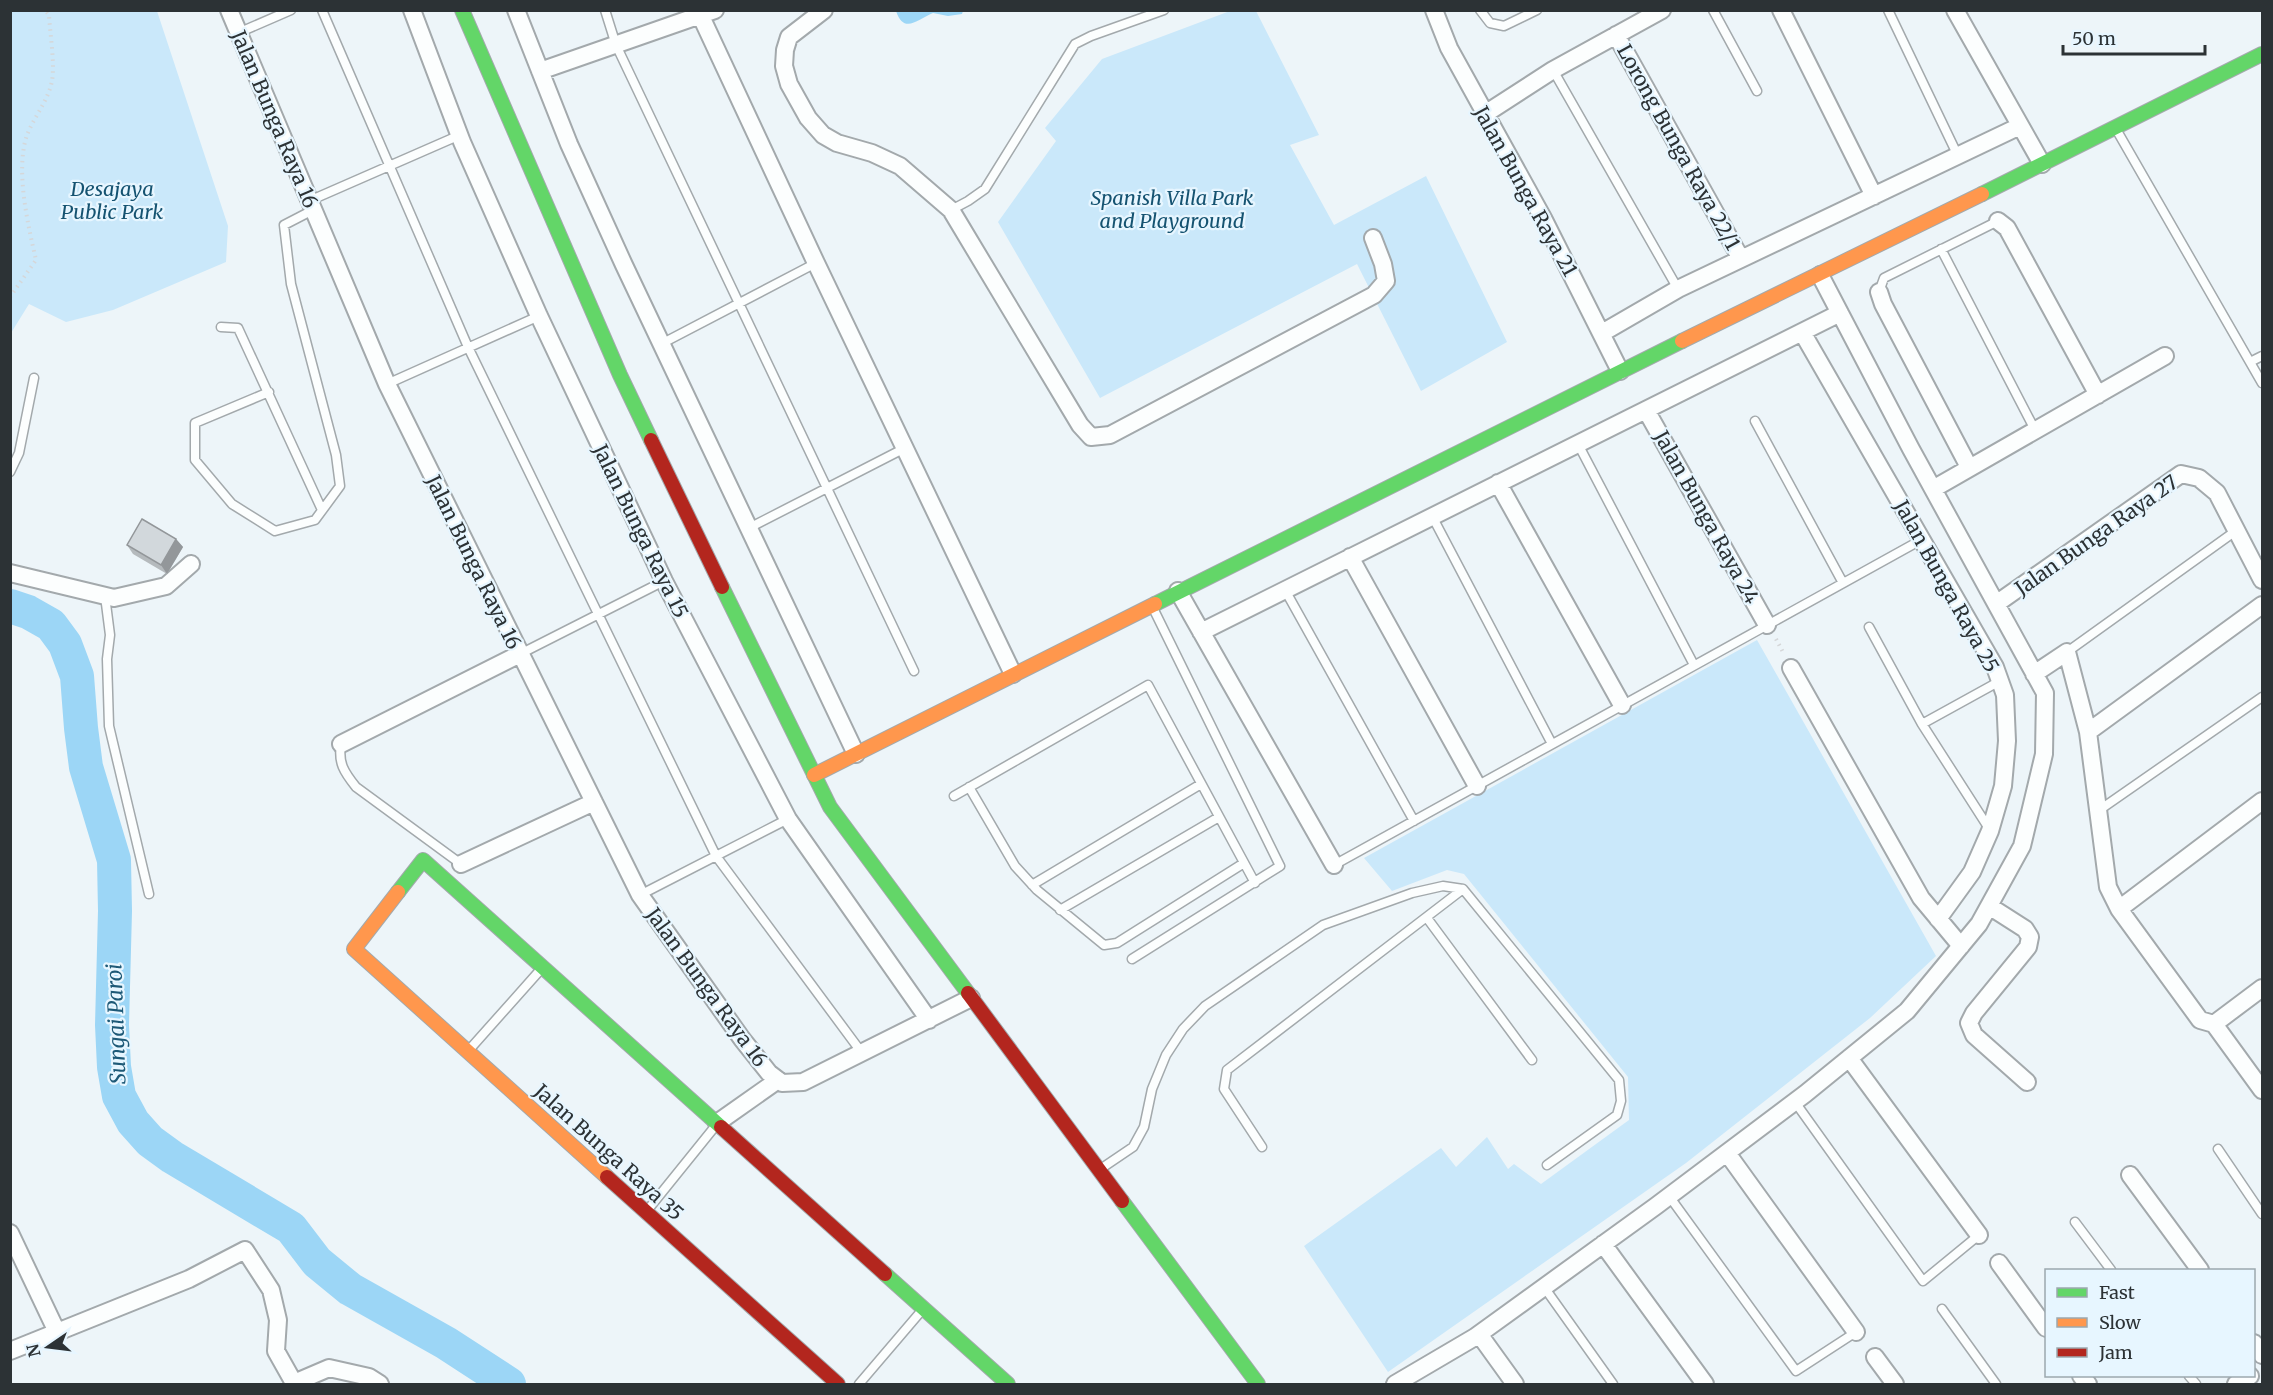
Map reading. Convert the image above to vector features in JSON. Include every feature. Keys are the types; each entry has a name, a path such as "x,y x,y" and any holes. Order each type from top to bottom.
{"street":[{"name":"Jalan Bunga Raya 16","path":"229,10 387,384 640,895 742,1039 769,1073 778,1080"},
{"name":"Jalan Bunga Raya 15","path":"412,10 459,135 539,316 664,581 788,819 929,1020"},
{"path":"462,10 620,375 830,807 1258,1384"},
{"path":"516,10 569,144 661,344 856,754"},
{"path":"824,10 789,37 785,50 784,66 789,84 808,118 824,135 837,143 872,153 900,166 951,210 1080,425 1091,437 1110,435 1374,295 1386,280 1373,237"},
{"name":"Jalan Bunga Raya 21","path":"1434,10 1449,48 1543,218 1620,371"},
{"path":"1485,114 1553,70 1662,10"},
{"path":"1780,10 1874,196"},
{"path":"1955,10 2042,164"},
{"path":"540,71 704,12 816,263 1013,674"},
{"name":"Lorong Bunga Raya 22/1","path":"1616,35 1741,259"},
{"path":"814,775 1178,591 1620,371 1820,275 2262,54"},
{"path":"1602,333 1678,289 2020,126"},
{"path":"1998,221 2007,228 2098,395"},
{"path":"1405,1382 1479,1334 1727,1153 1795,1102 1906,1011 1979,924 2022,846 2044,754 2045,693 1933,489 1820,275"},
{"path":"1879,292 1969,467"},
{"path":"1201,632 1840,313"},
{"name":"Jalan Bunga Raya 25","path":"1802,332 1995,667 2005,694 2007,741 2003,786 1990,831 1972,872 1938,919"},
{"path":"1933,489 2166,356"},
{"name":"Jalan Bunga Raya 24","path":"1646,410 1767,625"},
{"name":"Jalan Bunga Raya 27","path":"1996,604 2181,474 2199,478 2217,493 2237,530"},
{"path":"1498,483 1622,705"},
{"path":"2237,530 2262,580"},
{"path":"1350,557 1477,786"},
{"path":"10,573 114,598 166,586 191,564"},
{"path":"1178,591 1334,865"},
{"path":"2088,732 2262,605"},
{"path":"2034,674 2067,652 2088,732 2108,887 2119,909 2200,1020 2214,1024 2262,1090"},
{"path":"341,744 520,654"},
{"path":"1791,668 1921,898 1961,946"},
{"path":"2119,909 2262,801"},
{"path":"461,864 594,802"},
{"name":"Jalan Bunga Raya 35","path":"543,968 423,860 354,949 838,1384"},
{"path":"1989,906 2025,929 2030,937 2028,947 1974,1013 1969,1023 1974,1035 2027,1082"},
{"path":"543,968 1008,1384"},
{"path":"2214,1024 2262,988"},
{"path":"717,1124 778,1080 782,1083 803,1082 971,998"},
{"path":"1849,1058 1979,1235"},
{"path":"1727,1153 1856,1332"},
{"path":"2130,1175 2199,1269"},
{"path":"10,1233 57,1332"},
{"path":"1603,1244 1705,1384"},
{"path":"10,1351 189,1278 245,1250 271,1290 278,1320 276,1351 294,1383 329,1368 369,1377 380,1384"},
{"path":"1999,1263 2045,1327"},
{"path":"1479,1334 1515,1384"},
{"path":"1875,1356 1895,1384"}],"lane":[{"path":"238,33 291,10"},
{"path":"322,10 468,347 716,856 862,1053"},
{"path":"605,10 616,45 914,671"},
{"path":"951,210 985,189 1075,44 1164,10"},
{"path":"1480,10 1490,23 1504,26 1537,10"},
{"path":"1713,10 1757,91"},
{"path":"1888,10 1958,156"},
{"path":"1553,70 1678,289"},
{"path":"2115,127 2262,383"},
{"path":"269,392 195,423 195,460 232,504 275,531 315,520 340,486 336,455 291,284 284,225 311,206 459,135"},
{"path":"1879,292 1884,278 1998,221"},
{"path":"1941,249 2035,430"},
{"path":"661,344 816,263"},
{"path":"387,384 539,316"},
{"path":"221,327 238,328 322,510"},
{"path":"2250,362 2262,356"},
{"path":"10,472 19,453 34,378"},
{"path":"1755,421 1843,583"},
{"path":"1578,444 1694,665"},
{"path":"749,528 905,448"},
{"path":"1432,516 1552,744"},
{"path":"2067,652 2237,530"},
{"path":"1334,865 1921,540"},
{"path":"520,654 664,581"},
{"path":"1285,590 1414,821"},
{"path":"105,596 110,636 107,659 109,726 149,894"},
{"path":"1132,958 1280,866 1152,605"},
{"path":"1869,627 1922,724 1990,831"},
{"path":"1922,724 2000,681"},
{"path":"954,796 1148,686 1255,883"},
{"path":"2098,811 2262,697"},
{"path":"341,744 339,757 343,770 356,787 461,864"},
{"path":"1032,885 1201,784"},
{"path":"969,787 1015,866 1060,910 1104,945 1117,943 1244,863"},
{"path":"1060,910 1219,817"},
{"path":"640,895 788,819"},
{"path":"1098,1170 1133,1147 1144,1127 1152,1089 1166,1055 1183,1029 1205,1006 1323,925 1412,893 1443,886 1463,890 1619,1080 1621,1101 1617,1115 1547,1166"},
{"path":"1262,1147 1224,1089 1227,1070 1463,890"},
{"path":"1427,918 1532,1060"},
{"path":"468,1051 543,968"},
{"path":"1795,1102 1923,1281 1979,1235"},
{"path":"646,1212 717,1124"},
{"path":"2218,1149 2262,1214"},
{"path":"1669,1195 1796,1371 1856,1332"},
{"path":"2075,1222 2110,1269"},
{"path":"1544,1287 1613,1384"},
{"path":"859,1384 924,1307"},
{"path":"1942,1309 1996,1384"}],"path":[{"path":"10,297 36,260 28,228 22,167 27,136 41,110 52,80 49,15 45,10"},
{"path":"1767,625 1791,668"}],"green space":[{"name":"Desajaya Public Park","path":"11,10 157,11 228,226 226,262 113,310 66,322 29,304 11,333"},
{"name":"Spanish Villa Park and Playground","path":"1230,11 1256,11 1319,135 1290,145 1334,225 1426,176 1507,342 1421,391 1357,264 1100,398 998,222 1056,141 1045,128 1102,59"},
{"path":"1757,640 1936,956 1870,1018 1686,1163 1388,1372 1304,1246 1441,1148 1456,1167 1487,1137 1508,1169 1514,1164 1541,1184 1629,1120 1628,1077 1464,874 1447,870 1392,891 1364,858"}],"water":[{"path":"896,10 963,11 962,14 948,16 933,13 907,24 899,18"}],"building":[{"path":"142,519 176,539 161,565 127,545"}],"waterway":[{"name":"Sungai Paroi","path":"10,606 28,612 51,625 65,644 77,676 86,767 114,860 112,1025 114,1067 119,1096 133,1122 150,1141 172,1157 291,1228 317,1262 350,1289 446,1343 509,1384"}],"traffic: fast":[{"path":"462,10 620,375 651,440"},
{"path":"1982,194 2262,54"},
{"path":"1155,604 1682,341"},
{"path":"722,587 830,807 968,993"},
{"path":"398,892 423,860 721,1127"},
{"path":"1122,1201 1258,1384"},
{"path":"885,1274 1008,1384"}],"traffic: slow":[{"path":"1682,341 1982,194"},
{"path":"814,775 1155,604"},
{"path":"398,892 354,949 607,1177"}],"traffic: jam":[{"path":"651,440 722,587"},
{"path":"968,993 1122,1201"},
{"path":"721,1127 885,1274"},
{"path":"607,1177 838,1384"}]}
